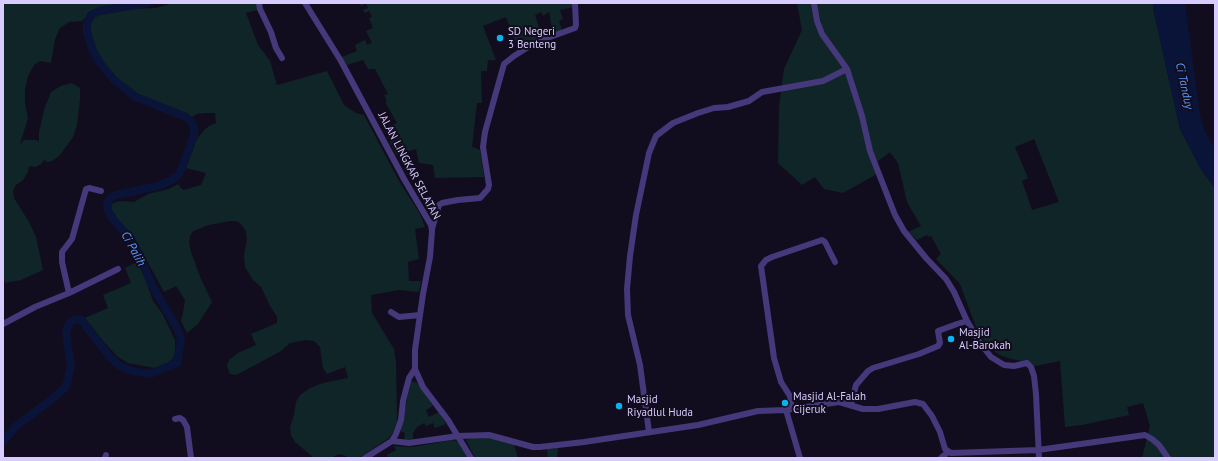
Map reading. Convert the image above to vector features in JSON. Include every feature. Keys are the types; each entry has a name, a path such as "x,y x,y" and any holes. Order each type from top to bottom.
{"street":[{"path":"258,3 271,32 276,48 282,58"},
{"name":"JALAN LINGKAR SELATAN","path":"305,3 345,67 404,179 426,216 432,231 430,257 414,357 415,370 423,387 458,436 471,458"},
{"path":"432,231 439,205 458,200 480,198 488,189 489,185 483,147 485,132 504,64 536,42 575,28 576,3"},
{"path":"814,3 817,21 822,34 847,69 862,116 870,151 895,215 904,231 946,279 954,292 967,321 980,343 991,357 1004,365 1014,366 1027,363 1031,367 1036,388 1039,458"},
{"path":"649,432 640,365 628,315 627,289 636,215 650,153 656,136 673,123 698,113 714,108 728,107 749,102 762,92 824,81 847,69"},
{"path":"69,293 62,262 62,252 72,239 86,189 89,188 101,191"},
{"path":"800,458 789,409 790,396 781,382 774,358 761,266 766,260 772,257 822,240 825,242 835,262"},
{"path":"3,324 35,307 69,293 118,269"},
{"path":"391,312 400,317 420,315"},
{"path":"851,405 856,385 868,371 938,346 940,341 938,331 967,321"},
{"path":"365,458 392,441 400,425 403,401 410,378 415,370"},
{"path":"392,441 400,443 419,442 458,436 489,435 533,447 540,447 698,425 758,411 789,409 839,402 864,409 878,409 915,402 925,406 935,421 944,447 948,452 1038,450 1145,435 1159,445 1168,458"},
{"path":"175,419 180,418 183,420 187,427 191,458"},
{"path":"941,458 948,452"}],"green space":[{"path":"3,3 126,3 103,6 93,10 82,21 69,22 60,28 55,39 51,63 40,61 34,65 28,76 25,90 25,103 28,118 20,144 24,140 36,140 39,142 39,132 44,110 51,92 61,86 72,83 80,88 80,99 77,125 73,137 65,148 59,156 52,161 47,162 44,160 36,167 29,166 28,172 23,180 16,185 13,190 14,198 29,222 36,237 43,270 21,280 5,283 3,275"},
{"path":"173,3 257,3 258,10 246,13 258,45 270,61 277,85 327,71 344,105 356,113 364,115 399,181 420,214 425,227 415,229 419,259 408,262 409,281 421,281 419,292 399,290 371,295 372,313 394,349 396,363 397,421 394,431 389,438 359,458 348,458 339,454 331,458 314,458 295,442 291,435 290,427 296,402 300,395 310,388 323,383 348,378 345,367 327,374 323,368 320,347 314,341 306,340 290,343 281,351 244,371 236,375 230,374 227,366 229,360 238,353 256,345 251,334 277,323 277,317 261,287 253,280 245,267 244,255 247,240 246,231 240,223 236,221 229,221 209,225 193,231 190,236 189,243 191,252 201,279 212,302 198,324 187,333 181,321 185,300 176,286 164,292 133,235 112,212 111,205 113,203 121,201 134,202 148,194 169,189 178,184 183,190 201,185 206,173 186,168 197,139 204,130 216,123 215,113 197,114 192,117 138,95 114,77 106,67 99,57 90,32 91,23 94,18 99,15 133,9 156,8"},
{"path":"366,3 574,3 574,7 560,10 563,19 559,21 562,30 553,34 549,12 543,16 541,12 535,15 542,37 518,49 506,17 483,26 496,60 488,60 487,71 481,71 482,103 477,103 472,147 480,150 484,177 435,178 433,165 419,163 416,149 396,155 384,129 397,123 385,102 387,101 384,95 388,94 375,69 368,69 363,60 347,65 342,57 357,51 355,45 365,40 367,45 372,43 366,31 373,28 369,18 372,17 369,11 365,13 363,10 368,8"},
{"path":"797,3 1154,3 1153,8 1180,129 1202,171 1215,188 1215,458 1142,458 1150,426 1143,403 1127,407 1129,415 1065,427 1060,361 1035,366 1029,362 1011,359 1000,355 989,348 977,330 960,284 936,259 941,254 931,236 928,237 927,235 917,240 908,232 921,226 907,202 898,163 890,152 873,165 877,174 843,193 824,189 815,177 802,185 778,163 779,107 784,69 802,30","holes":["1034,139 1059,202 1032,210 1022,181 1028,178 1015,147"]},
{"path":"139,261 153,301 162,313 175,340 175,352 173,359 155,368 128,363 118,357 85,318 108,308 103,295 131,283 125,268"},
{"path":"411,381 418,383 433,406 426,410 429,417 439,412 446,424 435,428 433,423 426,426 424,423 417,427 413,433 413,440 404,440 405,433 400,431"},
{"path":"490,436 514,444 518,458 475,458 466,440 475,437"},
{"path":"452,440 459,443 467,458 389,458 387,455 396,450 394,446 413,447"},
{"path":"558,448 557,458 548,458 547,449"}],"water":[{"name":"Ci Tanduy","path":"1154,3 1185,3 1200,115 1205,132 1215,148 1215,188 1202,171 1180,129 1153,8"}],"waterway":[{"name":"Ci Palih","path":"3,442 16,426 66,387 71,367 66,332 70,322 76,319 81,320 110,357 120,366 132,371 150,374 177,363 181,339 177,328 155,291 129,238 113,219 108,210 107,203 111,197 158,186 172,180 179,174 194,135 194,127 191,121 186,117 136,97 114,80 100,63 93,51 87,32 87,23 91,15 99,11 147,3"}],"place":[{"name":"SD Negeri 3 Benteng","path":"500,38"},
{"name":"Masjid Al-Barokah","path":"951,339"},
{"name":"Masjid Al-Falah Cijeruk","path":"785,403"},
{"name":"Masjid Riyadlul Huda","path":"619,406"}]}
